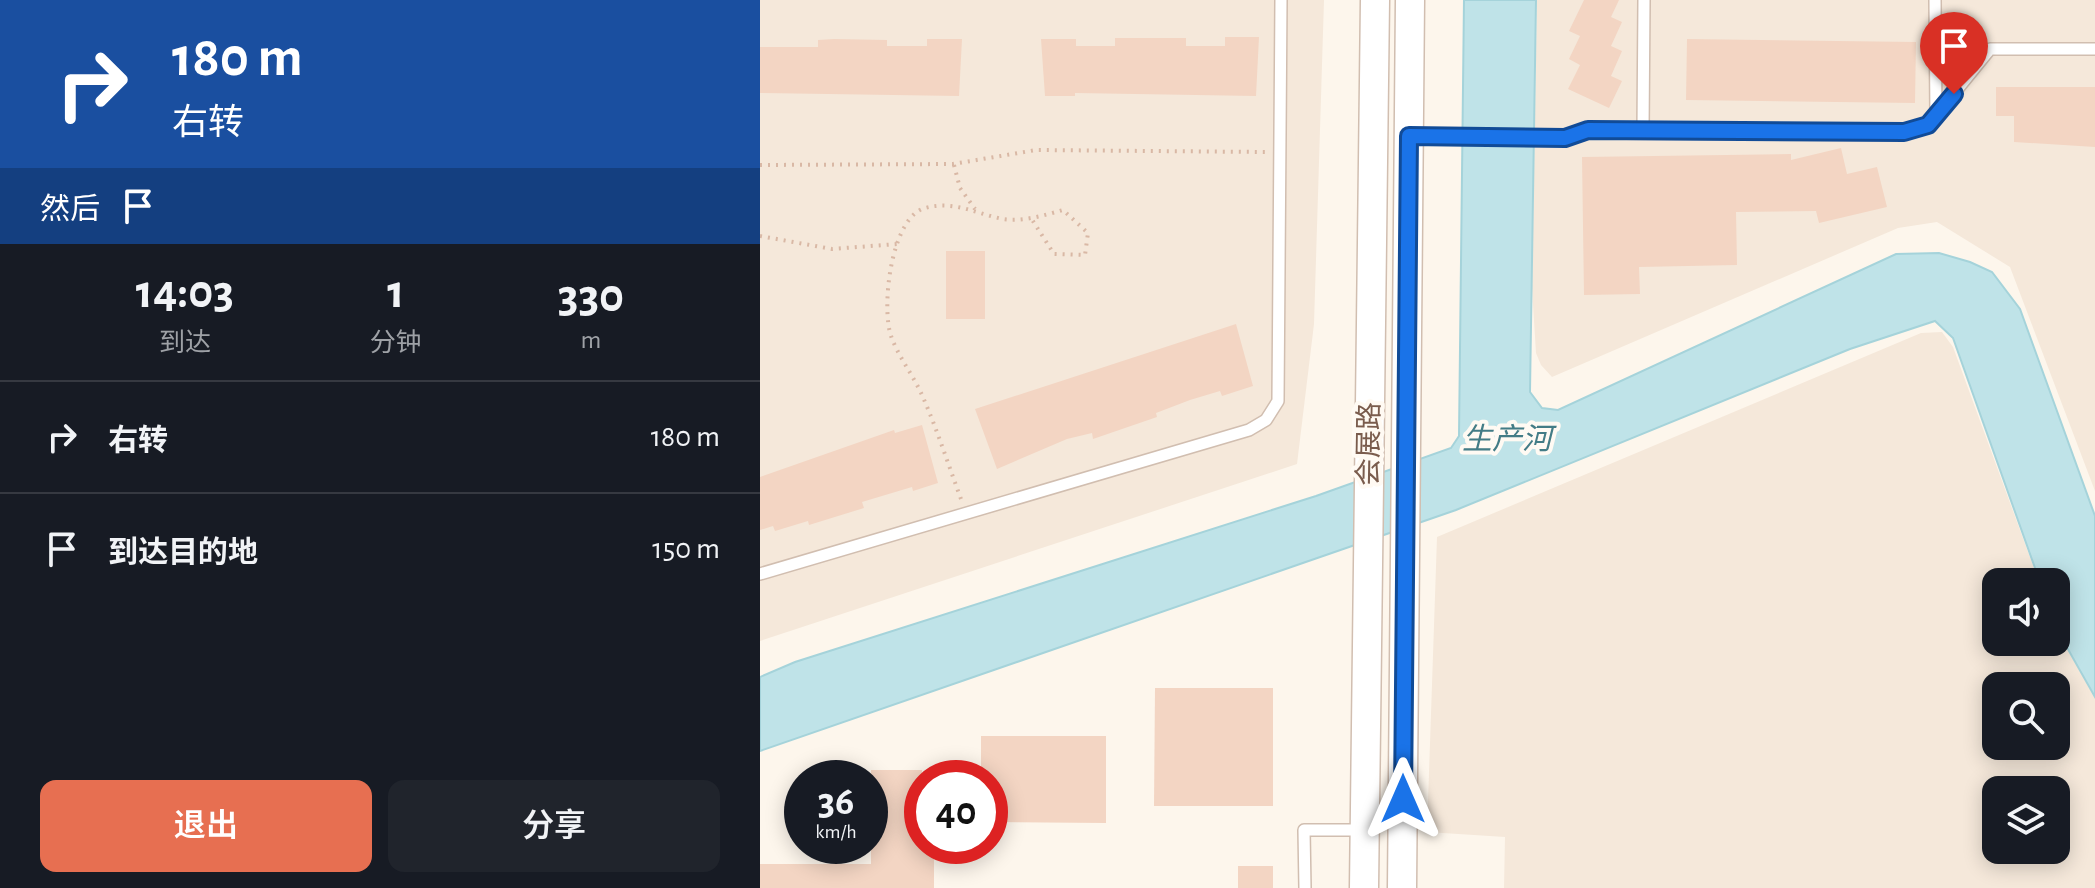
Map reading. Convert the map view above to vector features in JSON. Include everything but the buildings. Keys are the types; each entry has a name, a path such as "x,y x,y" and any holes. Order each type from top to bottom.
{"street":[{"name":"会展路","path":"1364,888 1375,0"},
{"name":"会展路","path":"1402,888 1410,0"}],"lane":[{"path":"760,574 1249,430 1266,420 1278,401 1281,0"},
{"path":"1643,131 1644,0"},
{"path":"1935,0 1936,116"},
{"path":"1409,136 1565,138 1588,130 1904,132 1928,125 1990,49 2095,49"},
{"path":"1305,888 1304,830 1364,830"}],"path":[{"path":"760,165 953,164 1036,150 1280,152"},
{"path":"953,164 960,188 975,209"},
{"path":"967,512 922,396 891,336 887,314 889,277 897,244 908,219 923,208 975,209 1004,219 1031,218 1063,210 1088,233 1085,255 1054,254 1031,218"},
{"path":"760,236 832,249 897,244"}],"shaded area":[{"path":"760,0 1324,0 1314,324 1297,464 760,641"},
{"path":"1537,0 2095,0 2095,491 2010,267 1937,222 1898,228 1552,377 1541,365 1536,353 1532,288"},
{"path":"1942,332 1953,347 2034,568 1982,568 1982,656 2070,654 2095,698 2095,888 1504,888 1505,837 1427,832 1437,537 1921,333"}],"water":[{"name":"生产河","path":"1464,0 1536,0 1530,392 1542,408 1558,410 1896,254 1939,253 1992,272 2020,309 2095,516 2095,697 2070,653 2070,568 2035,568 1953,338 1935,321 1850,349 1456,510 760,751 760,677 795,662 1316,496 1451,448 1459,436"}],"route":[{"path":"1403,799 1409,136 1565,138 1588,130 1904,132 1928,125 1954,94"}]}
